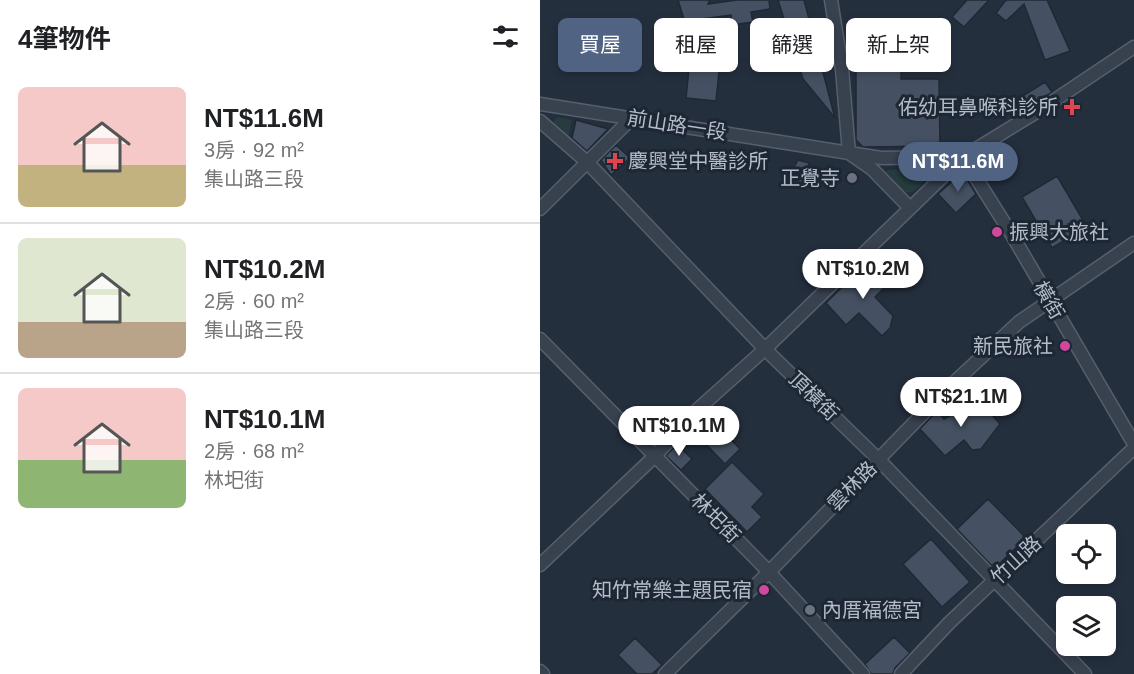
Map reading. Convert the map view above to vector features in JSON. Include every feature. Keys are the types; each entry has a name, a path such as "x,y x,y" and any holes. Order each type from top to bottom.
{"street":[{"path":"831,0 842,69 849,153"},
{"path":"540,565 655,456 697,410 765,349 963,157 1043,108 1134,47"},
{"name":"前山路一段","path":"540,104 881,158 963,157"},
{"path":"540,209 632,118"},
{"name":"頂橫街","path":"540,121 587,162 765,349 878,459 1085,674"},
{"name":"前山路一段","path":"849,153 872,169 910,208"},
{"name":"橫街","path":"963,157 1050,300 1134,446"},
{"name":"雲林路","path":"665,674 769,572 945,391 1019,322 1134,243"},
{"name":"林圯街","path":"540,339 769,572 863,674"},
{"name":"竹山路","path":"901,674 949,623 1134,446"}],"green space":[{"path":"558,117 572,120 568,139 554,126 554,121"},
{"path":"924,169 928,175 912,192 902,191 886,174 889,170"}],"building":[{"path":"678,0 710,0 708,4 737,0 769,0 770,9 751,12 750,22 738,24 738,18 731,18 731,15 684,18"},
{"path":"778,0 804,0 809,18 784,18"},
{"path":"967,0 989,0 964,27 952,17"},
{"path":"1006,0 1047,0 1070,51 1045,60 1024,4 1006,21 996,13"},
{"path":"689,72 719,72 716,101 686,98"},
{"path":"801,72 823,72 835,118 803,79"},
{"path":"856,72 901,72 901,79 939,79 940,146 863,147 856,140"},
{"path":"1045,82 1052,92 1028,108 1021,97"},
{"path":"576,120 608,129 587,151 572,138"},
{"name":"慶興堂中醫診所","path":"616,145 630,158 611,175 601,160"},
{"path":"991,152 997,160 982,171 978,162"},
{"path":"798,160 809,163 803,189 784,185"},
{"path":"958,176 965,176 976,194 956,213 938,194"},
{"path":"1057,176 1087,227 1052,248 1022,197"},
{"path":"866,263 888,284 875,297 893,316 890,328 882,336 859,313 846,325 826,303"},
{"path":"979,400 1000,424 981,449 972,450 964,440 945,456 920,429 937,411 944,419"},
{"path":"705,413 740,449 725,464 691,429"},
{"path":"677,444 692,459 681,470 666,456"},
{"path":"732,462 764,494 752,507 762,517 747,532 705,489"},
{"path":"988,499 1026,538 998,565 991,565 957,529"},
{"path":"931,539 970,582 942,607 903,564"},
{"path":"894,637 910,653 895,668 893,674 871,674 865,664"},
{"path":"635,638 662,665 652,674 637,674 618,655"}],"place":[{"name":"佑幼耳鼻喉科診所","path":"1072,107"},
{"name":"慶興堂中醫診所","path":"615,161"},
{"name":"正覺寺","path":"852,178"},
{"name":"振興大旅社","path":"997,232"},
{"name":"新民旅社","path":"1065,346"},
{"name":"知竹常樂主題民宿","path":"764,590"},
{"name":"內厝福德宮","path":"810,610"}]}
